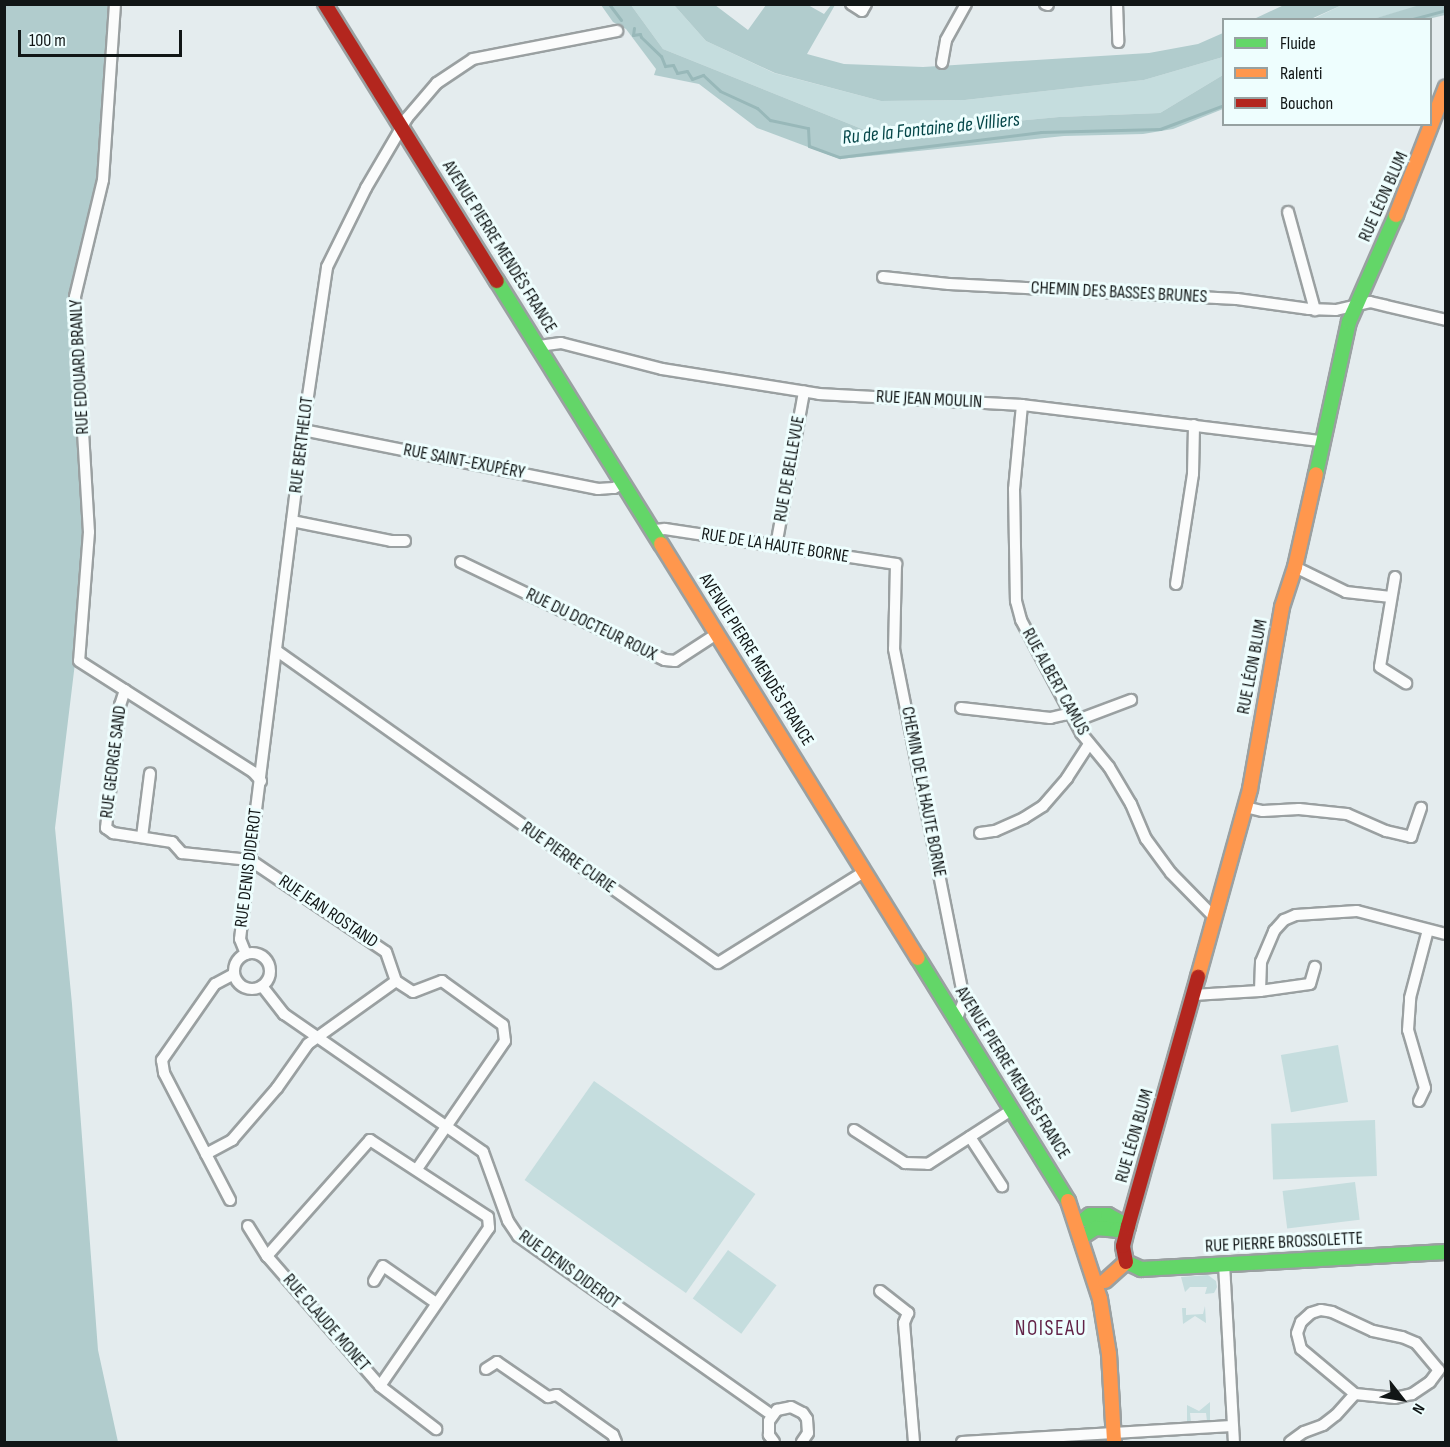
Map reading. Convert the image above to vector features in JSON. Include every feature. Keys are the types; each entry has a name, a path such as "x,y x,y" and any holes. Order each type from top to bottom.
{"main road":[{"name":"AVENUE PIERRE MENDÈS FRANCE","path":"325,4 1065,1194 1083,1228 1105,1281 1113,1342 1109,1354"},
{"name":"RUE LÉON BLUM","path":"1432,125 1446,87"},
{"name":"RUE LÉON BLUM","path":"1126,1262 1123,1246 1128,1226 1257,761 1257,743 1282,607 1295,567 1321,441 1355,306 1415,172 1432,126"},
{"path":"1083,1228 1102,1227 1117,1230 1128,1226"},
{"name":"AVENUE PIERRE MENDÈS FRANCE","path":"1083,1228 1100,1299 1109,1354 1113,1438"},
{"name":"RUE PIERRE BROSSOLETTE","path":"1126,1262 1141,1269 1446,1252"},
{"path":"1105,1281 1126,1262"}],"street":[{"name":"RUE EDOUARD BRANLY","path":"115,4 103,180 75,297 89,532 79,661 125,690"},
{"path":"850,4 862,11 866,4"},
{"path":"942,63 946,40 966,4"},
{"path":"1117,4 1118,42"},
{"name":"RUE BERTHELOT","path":"261,781 303,430 327,267 366,188 402,127 437,83 473,58 617,31"},
{"path":"1288,212 1315,310"},
{"name":"CHEMIN DES BASSES BRUNES","path":"883,277 949,284 1237,299 1315,310 1336,310 1370,302 1446,320"},
{"name":"RUE JEAN MOULIN","path":"539,346 561,343 662,369 804,392 1022,405 1321,441"},
{"name":"RUE DE BELLEVUE","path":"776,546 804,392"},
{"name":"RUE ALBERT CAMUS","path":"1022,405 1014,489 1016,601 1021,620 1033,647 1073,717 1089,744 1109,767 1153,848 1171,873 1215,918"},
{"path":"1176,584 1193,474 1194,425"},
{"name":"RUE SAINT-EXUPÉRY","path":"303,430 598,489 614,488 624,483"},
{"path":"292,521 391,541 405,541"},
{"name":"RUE DE LA HAUTE BORNE","path":"654,530 665,529 896,564"},
{"name":"RUE DU DOCTEUR ROUX","path":"461,562 665,660 675,661 718,633"},
{"name":"CHEMIN DE LA HAUTE BORNE","path":"896,564 894,649 964,1000 957,1018"},
{"path":"1295,567 1346,592 1391,597"},
{"path":"1395,577 1380,667 1406,682"},
{"name":"RUE PIERRE CURIE","path":"277,651 718,963 865,871"},
{"path":"125,690 253,772 261,781"},
{"name":"RUE GEORGE SAND","path":"125,690 120,705 106,828 113,833 172,842 182,853 250,860"},
{"path":"961,708 1050,718 1073,717 1131,700"},
{"path":"980,833 1005,827 1043,806 1067,778 1089,744"},
{"path":"142,837 150,774"},
{"name":"RUE DENIS DIDEROT","path":"246,954 240,939 261,781"},
{"path":"1245,807 1263,811 1299,809 1347,814 1386,831 1411,837 1421,808"},
{"name":"RUE JEAN ROSTAND","path":"250,860 386,952 396,981"},
{"path":"1260,991 1261,962 1274,931 1284,920 1296,915 1341,910 1357,911 1446,934"},
{"path":"1419,1101 1425,1088 1408,1030 1409,1008 1428,930"},
{"path":"246,954 258,954 267,961 269,977 257,989 240,985 234,974 237,962 246,954"},
{"path":"1193,995 1260,991 1310,984 1315,967"},
{"path":"230,1200 164,1073 162,1060 215,984 234,974"},
{"path":"206,1154 232,1140 277,1088 308,1044 396,981 413,992 442,981 503,1025 505,1041 417,1169"},
{"name":"RUE DENIS DIDEROT","path":"262,986 285,1014 483,1152 508,1221 518,1236 772,1415"},
{"path":"854,1130 905,1163 928,1164 1014,1109"},
{"path":"970,1137 1002,1186"},
{"name":"RUE CLAUDE MONET","path":"370,1140 417,1169 488,1217 489,1228 380,1386 267,1256 370,1140"},
{"path":"248,1226 267,1256"},
{"path":"1224,1264 1234,1443"},
{"path":"374,1281 383,1266 436,1303"},
{"path":"880,1291 908,1313 904,1323 914,1443"},
{"path":"1321,1310 1332,1312 1373,1331 1402,1337 1416,1343 1442,1370 1430,1382 1412,1394 1395,1398 1355,1394 1301,1349 1297,1333 1301,1322 1311,1313 1321,1310"},
{"path":"486,1369 497,1362 548,1397 557,1395 613,1435 616,1443"},
{"path":"380,1386 436,1430"},
{"path":"1290,1443 1304,1432 1323,1425 1336,1415 1355,1394"},
{"path":"774,1443 768,1428 772,1415 777,1410 791,1407 803,1413 809,1426 806,1441"},
{"path":"962,1443 1113,1438 1232,1426"}],"shaded area":[{"path":"1284,4 1342,5 1313,18 1256,18"},
{"path":"1423,4 1445,5 1445,15 1432,18 1376,18"},
{"path":"5,5 112,5 99,177 73,294 91,531 55,828 72,1004 98,1350 118,1442 5,1442"},
{"path":"601,5 631,5 663,49 867,131 923,130 1059,117 1160,113 1222,76 1222,109 1173,129 1143,134 1064,136 840,159 757,128 699,84 654,75 656,69 626,29 613,22"},
{"path":"631,5 674,5 706,41 774,73 881,101 965,100 1144,80 1222,57 1222,76 1160,113 1059,117 923,130 867,131 663,49"},
{"path":"674,5 715,5 748,30 766,5 808,5 824,14 831,5 835,5 807,54 844,64 923,67 1149,53 1198,44 1222,33 1222,57 1144,80 965,100 881,101 775,73 706,41"},
{"path":"1342,5 1423,5 1377,18 1315,18"},
{"path":"1338,1045 1348,1102 1291,1112 1281,1055"},
{"path":"594,1081 755,1194 686,1293 525,1180"},
{"path":"1375,1120 1377,1176 1273,1180 1271,1124"},
{"path":"1355,1182 1360,1220 1287,1229 1283,1191"},
{"path":"728,1250 777,1285 741,1334 693,1299"},
{"path":"1208,1275 1216,1281 1217,1287 1214,1293 1205,1294 1207,1287 1190,1287 1185,1292 1181,1277"},
{"path":"1205,1306 1206,1323 1195,1316 1183,1324 1182,1308 1186,1308 1186,1315 1203,1314"},
{"path":"1210,1402 1210,1421 1207,1421 1206,1413 1190,1413 1191,1422 1187,1422 1187,1405 1199,1411"}],"waterway":[{"name":"Ru de la Fontaine de Villiers","path":"609,4 621,20"},
{"name":"Ru de la Fontaine de Villiers","path":"1416,18 1446,10"},
{"name":"Ru de la Fontaine de Villiers","path":"634,28 633,35 640,34 661,56 665,66 673,65 677,73 687,71 692,79 703,75 720,91 757,108 770,120 808,128 809,146 840,157 1041,132 1160,129 1222,106"}],"traffic: fast":[{"path":"1316,474 1349,322 1396,215"},
{"path":"497,281 661,544"},
{"path":"918,958 1068,1201"},
{"path":"1085,1219 1090,1215 1108,1215 1128,1226"},
{"path":"1082,1237 1096,1228 1117,1230 1128,1226"},
{"path":"1126,1262 1141,1269 1446,1252"}],"traffic: slow":[{"path":"1432,123 1446,87"},
{"path":"1396,215 1431,126"},
{"path":"1198,977 1250,789 1282,607 1295,567 1316,474"},
{"path":"661,544 918,958"},
{"path":"1068,1201 1100,1299 1109,1354 1114,1442"},
{"path":"1105,1281 1126,1262"}],"traffic: jam":[{"path":"325,4 497,281"},
{"path":"1126,1262 1123,1246 1128,1226 1198,977"}],"district":[{"name":"NOISEAU","path":"1051,1329"}]}
